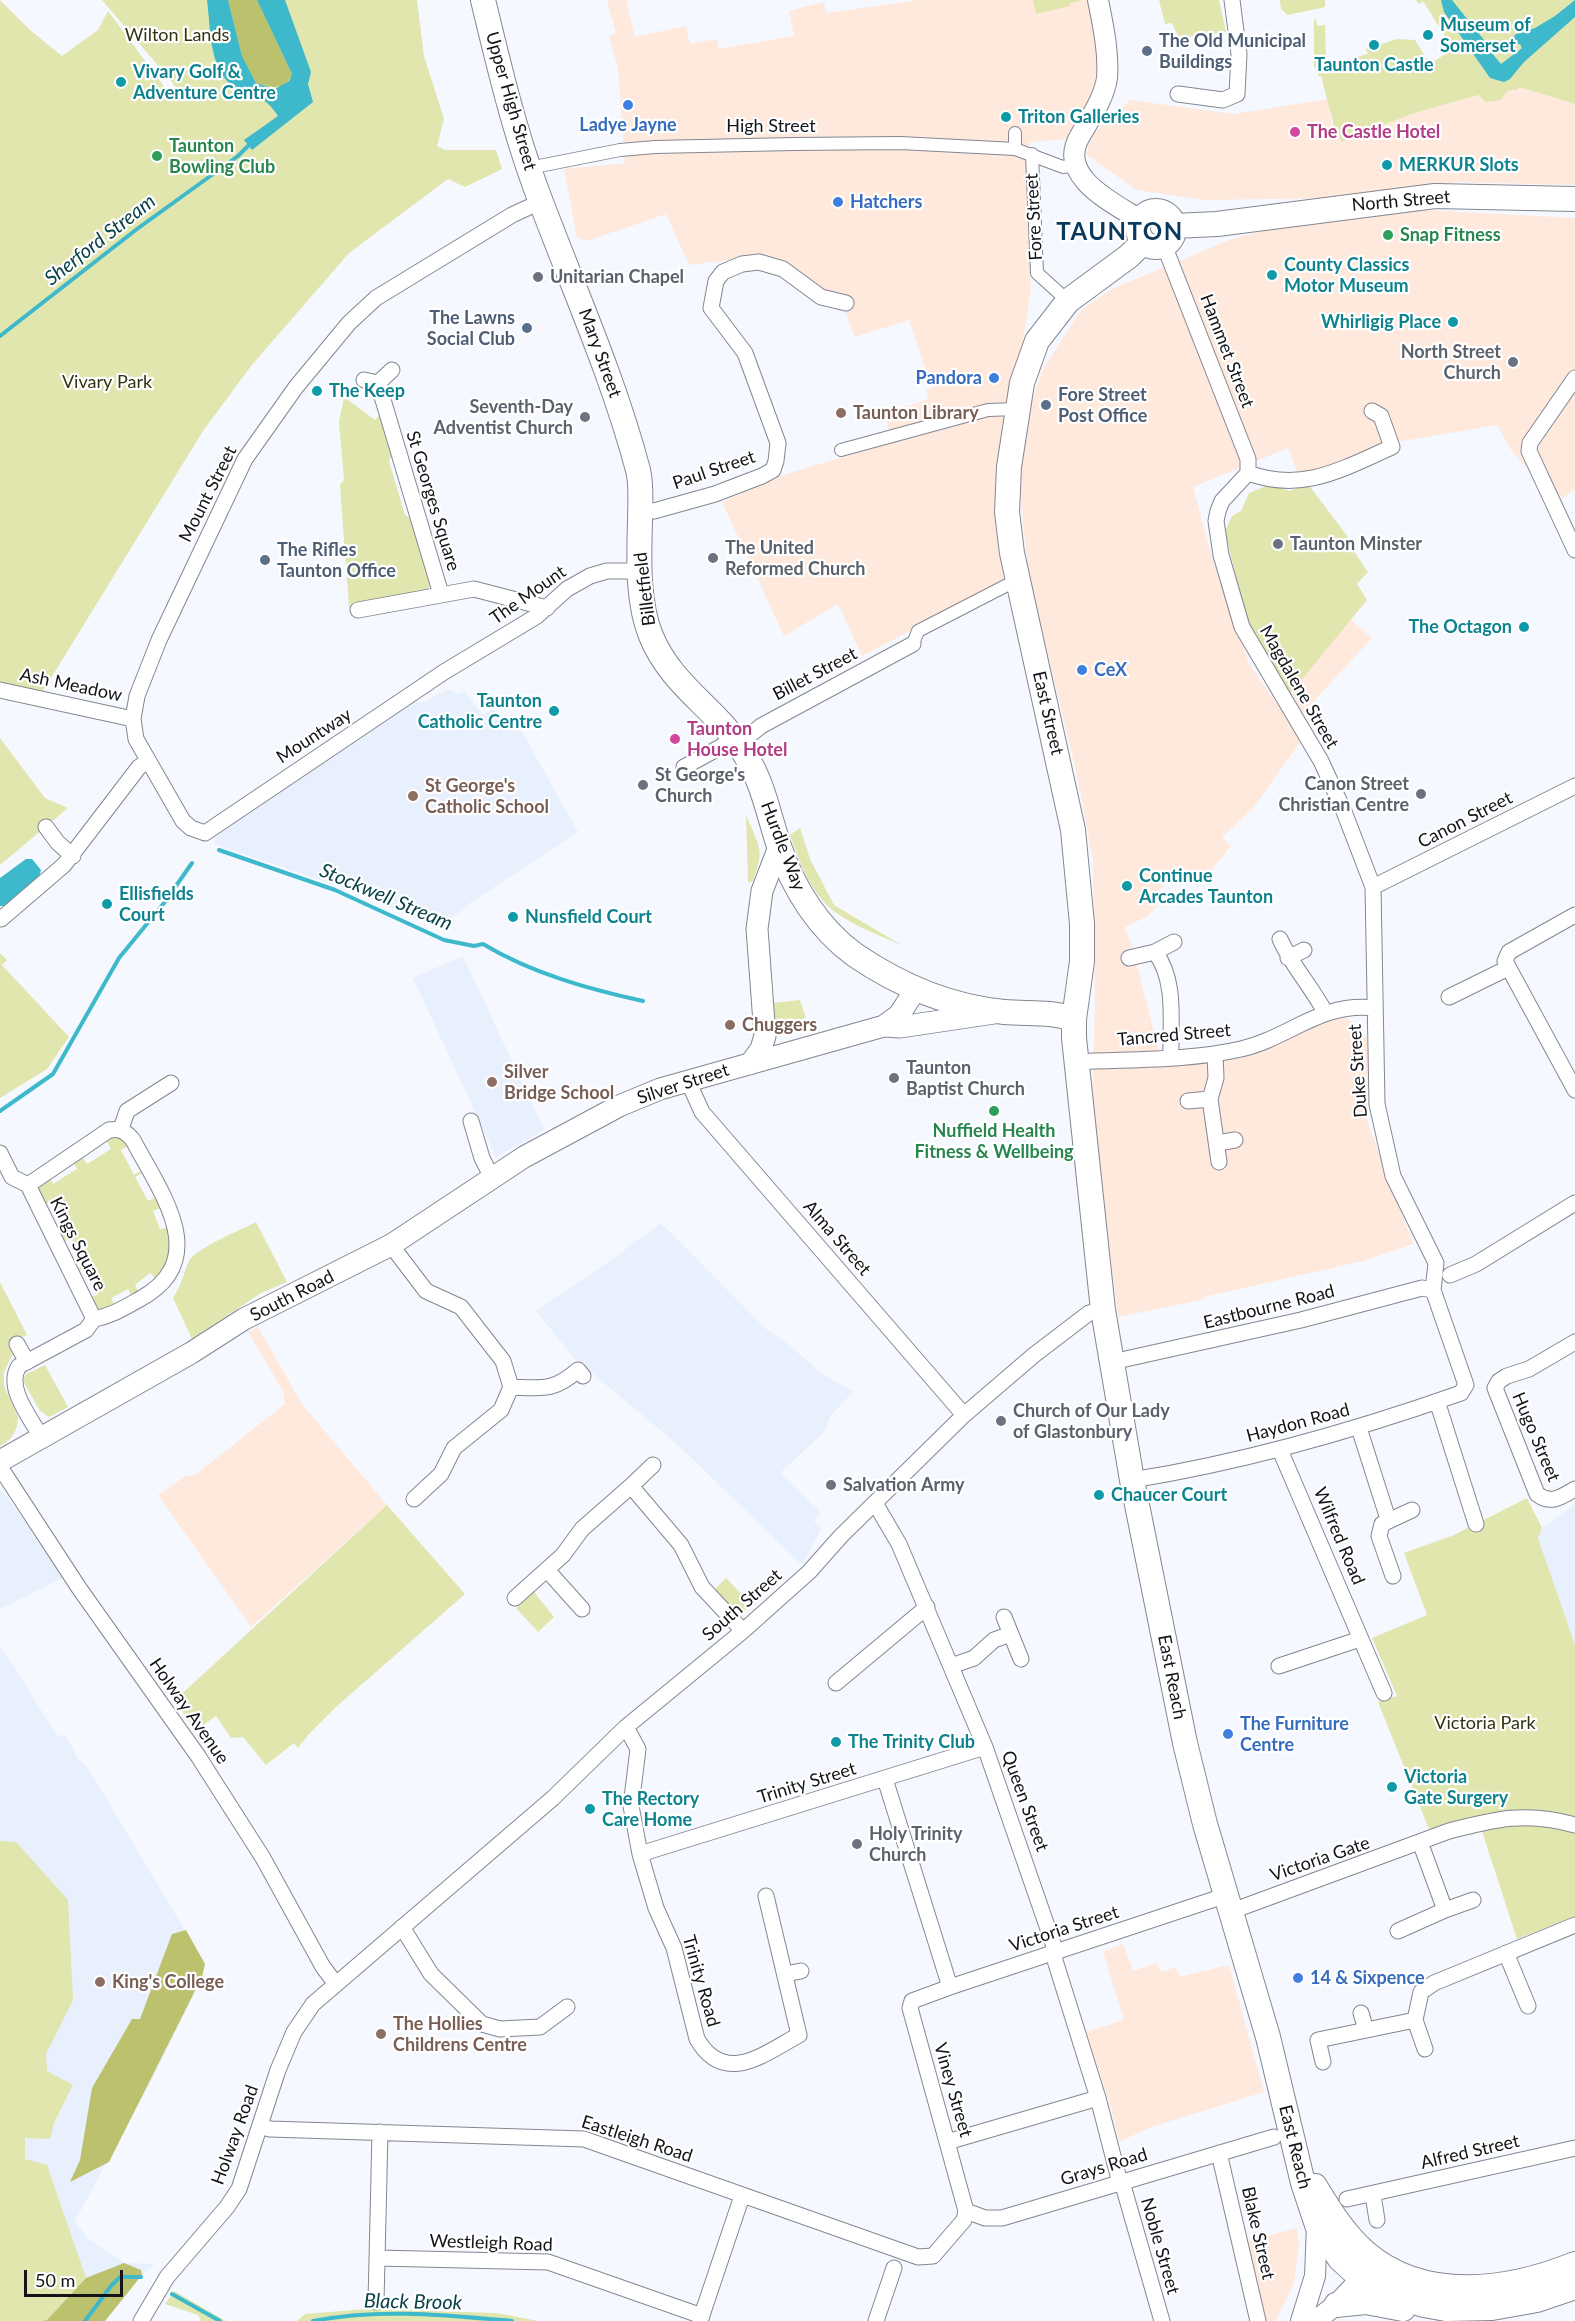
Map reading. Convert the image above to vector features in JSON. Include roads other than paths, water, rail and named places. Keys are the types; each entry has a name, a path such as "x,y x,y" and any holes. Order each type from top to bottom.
{"main road":[{"name":"Upper High Street","path":"483,0 530,168 542,201"},
{"name":"North Street","path":"1156,233 1435,196 1575,199"},
{"name":"Mary Street","path":"542,201 599,346 621,410 639,475 640,510"},
{"path":"1017,409 1022,383 1037,341 1068,301 1156,233"},
{"name":"East Street","path":"1017,409 1007,497 1017,580 1073,830 1082,924 1082,961 1074,1019"},
{"name":"Billetfield","path":"640,510 640,571 644,613 650,634 663,660 678,682 737,742"},
{"name":"Hurdle Way","path":"737,742 755,773 779,846 796,886 830,932 854,954 916,989 945,999 1004,1012 1044,1012 1074,1019"},
{"path":"750,1064 761,1049 765,1036 757,929 762,891 779,846"},
{"path":"760,907 773,893 796,886"},
{"name":"Silver Street","path":"581,1125 636,1098 688,1081 884,1026 899,1015 916,989"},
{"path":"884,1026 934,1023 1004,1012"},
{"name":"East Reach","path":"1074,1019 1103,1310 1132,1480 1193,1780 1230,1903 1303,2183 1317,2224"},
{"path":"765,1036 777,1047 789,1051"},
{"name":"South Road","path":"0,1461 191,1353 244,1319 391,1245 492,1178 581,1125"},
{"path":"1299,2161 1332,2215 1364,2251 1370,2270 1400,2298 1446,2309 1492,2308 1537,2300 1575,2287"},
{"path":"1317,2224 1340,2259 1370,2270 1450,2288 1501,2285 1532,2279 1575,2264"},
{"path":"1334,2313 1381,2303 1427,2315 1464,2320 1513,2314 1537,2300"}],"street":[{"path":"1098,0 1104,27 1107,79 1096,110 1075,148 1077,165 1094,190 1156,233"},
{"path":"1178,94 1223,100 1237,94 1239,54 1232,0"},
{"path":"1015,134 1015,149"},
{"name":"High Street","path":"530,168 620,150 686,144 900,143 1015,149"},
{"name":"Fore Street","path":"1015,149 1064,167 1077,165"},
{"name":"Fore Street","path":"1032,154 1037,273 1068,301"},
{"name":"Mount Street","path":"205,833 191,828 183,820 136,739 133,719 137,696 159,640 244,459 296,387 349,323 376,298 512,215 542,201"},
{"name":"Hammet Street","path":"1156,233 1248,459 1248,473"},
{"name":"Paul Street","path":"640,510 654,511 695,500 773,470 778,443 745,353 711,308 716,281 723,272 733,267 759,262 783,269 821,297 846,303"},
{"name":"St Georges Square","path":"392,370 371,382 441,594 474,590 547,608"},
{"path":"1575,378 1530,443 1529,451 1575,550"},
{"path":"841,450 988,410 1017,409"},
{"path":"1248,473 1294,482 1323,475 1392,447 1381,417 1372,411"},
{"name":"Magdalene Street","path":"1248,473 1222,501 1216,521 1218,540 1242,627 1325,770 1373,887"},
{"name":"The Mount","path":"444,672 547,608 567,589 591,576 608,571 640,571"},
{"path":"913,644 918,631 1017,580"},
{"path":"358,610 441,594"},
{"name":"Billet Street","path":"684,767 737,742 761,726 913,644"},
{"name":"Mountway","path":"205,833 444,672"},
{"name":"Ash Meadow","path":"0,690 133,719"},
{"path":"1,919 73,856 139,767 148,761"},
{"name":"Canon Street","path":"1373,887 1575,786"},
{"path":"46,826 58,843 73,856"},
{"name":"Duke Street","path":"1373,887 1377,1104 1393,1176 1439,1276 1466,1385"},
{"path":"1575,915 1509,952 1507,965 1575,1090"},
{"path":"1280,939 1288,958 1325,1012"},
{"path":"1129,958 1155,952 1174,942"},
{"path":"1288,958 1304,950"},
{"path":"1155,952 1164,964 1168,978 1172,1057"},
{"path":"1449,997 1507,965"},
{"name":"Tancred Street","path":"1077,1062 1215,1054 1255,1045 1325,1012 1374,1008"},
{"path":"1215,1054 1216,1078 1210,1099 1219,1162"},
{"name":"Alma Street","path":"688,1081 702,1112 964,1415"},
{"path":"121,1130 127,1111 171,1083"},
{"path":"1188,1101 1210,1099"},
{"path":"471,1121 482,1158 492,1178"},
{"name":"Kings Square","path":"27,1185 110,1130 121,1130 133,1140 173,1218 178,1241 177,1254 171,1272 152,1293 109,1317 94,1319 86,1330 27,1362"},
{"path":"1217,1143 1235,1140"},
{"name":"Kings Square","path":"0,1153 12,1177 27,1185 94,1319"},
{"name":"Eastbourne Road","path":"1112,1362 1289,1323 1422,1288 1439,1276 1476,1264 1575,1203"},
{"path":"391,1245 426,1291 461,1307 503,1361 510,1386 501,1410 454,1448 441,1474 414,1499"},
{"name":"South Street","path":"336,1984 552,1798 626,1727 743,1631 809,1572 874,1503 964,1415 1034,1354 1089,1313 1103,1310"},
{"name":"Hugo Street","path":"1575,1342 1529,1369 1507,1376 1499,1381 1495,1388 1529,1479 1537,1494 1545,1500 1557,1499 1575,1489"},
{"path":"17,1344 27,1362 14,1373 14,1386 41,1437"},
{"path":"510,1386 548,1389 565,1382 578,1370 583,1376"},
{"name":"Haydon Road","path":"1132,1480 1280,1450 1359,1428 1461,1393 1466,1385"},
{"path":"1437,1401 1476,1524"},
{"path":"1359,1428 1388,1519"},
{"name":"Wilfred Road","path":"1280,1450 1384,1693"},
{"path":"515,1598 547,1570 572,1544 582,1529 653,1465"},
{"name":"Holway Avenue","path":"0,1467 79,1588 198,1756 263,1858 323,1967 336,1984"},
{"path":"631,1486 681,1545 702,1587 743,1631"},
{"name":"Queen Street","path":"874,1503 899,1544 985,1747 1055,1953 1121,2182"},
{"path":"1393,1576 1379,1536 1382,1524 1388,1519 1412,1510"},
{"path":"547,1570 582,1609"},
{"path":"836,1683 927,1607"},
{"path":"1004,1617 1020,1659"},
{"path":"951,1666 974,1658 994,1640 1011,1634"},
{"path":"1279,1666 1360,1639"},
{"name":"Trinity Road","path":"626,1727 638,1749 631,1806 640,1854 656,1908 674,1948 693,2026 703,2050 713,2058 730,2063 749,2062 799,2035 766,1896"},
{"name":"Trinity Street","path":"640,1854 985,1747"},
{"path":"885,1779 950,1987"},
{"name":"Victoria Gate","path":"1230,1903 1449,1831 1515,1816 1543,1817 1575,1825"},
{"path":"1420,1842 1445,1910"},
{"path":"1398,1931 1473,1900"},
{"name":"Victoria Street","path":"912,2001 1055,1953 1230,1903"},
{"path":"1425,2049 1415,2020 1421,1992 1434,1983 1575,1924"},
{"path":"402,1927 431,1974 482,2024 500,2029 540,2027 567,2007"},
{"path":"1506,1953 1528,2006"},
{"path":"785,1974 801,1971"},
{"name":"Holway Road","path":"133,2321 239,2189 294,2032 313,2004 336,1984"},
{"name":"Viney Street","path":"912,2001 910,2008 966,2211"},
{"path":"1361,2013 1366,2030"},
{"path":"1323,2062 1318,2040 1415,2020"},
{"path":"947,2142 1098,2098"},
{"name":"Eastleigh Road","path":"260,2126 270,2129 584,2139 925,2258 933,2256 964,2220 966,2211"},
{"path":"376,2302 380,2132"},
{"name":"Grays Road","path":"966,2211 985,2218 1002,2218 1274,2137"},
{"name":"Alfred Street","path":"1347,2199 1575,2148"},
{"name":"Blake Street","path":"1219,2153 1258,2321"},
{"name":"Noble Street","path":"1121,2182 1162,2321"},
{"path":"1373,2194 1377,2220"},
{"path":"701,2318 742,2196"},
{"name":"East Reach","path":"1301,2321 1316,2276 1317,2224"},
{"name":"Westleigh Road","path":"377,2258 548,2262 701,2318"},
{"path":"876,2321 894,2268"},
{"path":"1315,2321 1334,2313 1370,2270"},
{"name":"Holway Road","path":"141,2321 157,2293"}],"water":[{"path":"207,0 228,0 242,56 256,83 275,89 289,81 292,74 257,0 285,0 311,72 308,84 313,102 252,150 244,140 278,116 268,103 237,89 221,72 213,49"},
{"path":"1441,0 1452,0 1488,45 1493,44 1491,52 1501,64 1522,48 1520,44 1514,44 1512,39 1516,34 1535,28 1575,0 1575,17 1524,62 1510,79 1504,82 1490,78 1444,12"},
{"path":"26,859 32,859 41,870 39,878 4,906 0,906 0,878"}],"waterway":[{"name":"Sherford Stream","path":"0,336 137,229 238,156 248,146"},
{"name":"Stockwell Stream","path":"219,850 335,890 444,940 474,946 483,944 540,972 643,1001"},
{"name":"Stockwell Stream","path":"0,1111 53,1074 119,958 164,903 192,863"},
{"name":"Black Brook","path":"85,2321 120,2277 141,2277"},
{"name":"Black Brook","path":"172,2294 220,2321"},
{"name":"Black Brook","path":"313,2321 387,2314 512,2321"}],"place":[{"name":"Museum of Somerset","path":"1428,35"},
{"name":"Taunton Castle","path":"1374,45"},
{"name":"The Old Municipal Buildings","path":"1147,51"},
{"name":"Vivary Golf & Adventure Centre","path":"121,82"},
{"name":"Ladye Jayne","path":"628,105"},
{"name":"Triton Galleries","path":"1006,117"},
{"name":"The Castle Hotel","path":"1295,132"},
{"name":"Taunton Bowling Club","path":"157,156"},
{"name":"MERKUR Slots","path":"1387,165"},
{"name":"Hatchers","path":"838,202"},
{"name":"Snap Fitness","path":"1388,235"},
{"name":"County Classics Motor Museum","path":"1272,275"},
{"name":"Unitarian Chapel","path":"538,277"},
{"name":"Whirligig Place","path":"1453,322"},
{"name":"The Lawns Social Club","path":"527,328"},
{"name":"North Street Church","path":"1513,362"},
{"name":"Pandora","path":"994,378"},
{"name":"The Keep","path":"317,391"},
{"name":"Fore Street Post Office","path":"1046,405"},
{"name":"Taunton Library","path":"841,413"},
{"name":"Seventh-Day Adventist Church","path":"585,417"},
{"name":"Taunton Minster","path":"1278,544"},
{"name":"The United Reformed Church","path":"713,558"},
{"name":"The Rifles Taunton Office","path":"265,560"},
{"name":"The Octagon","path":"1524,627"},
{"name":"CeX","path":"1082,670"},
{"name":"Taunton Catholic Centre","path":"554,711"},
{"name":"Taunton House Hotel","path":"675,739"},
{"name":"St George's Church","path":"643,785"},
{"name":"Canon Street Christian Centre","path":"1421,794"},
{"name":"St George's Catholic School","path":"413,796"},
{"name":"Continue Arcades Taunton","path":"1127,886"},
{"name":"Ellisfields Court","path":"107,904"},
{"name":"Nunsfield Court","path":"513,917"},
{"name":"Chuggers","path":"730,1025"},
{"name":"Taunton Baptist Church","path":"894,1078"},
{"name":"Silver Bridge School","path":"492,1082"},
{"name":"Nuffield Health Fitness & Wellbeing","path":"994,1111"},
{"name":"Church of Our Lady of Glastonbury","path":"1001,1421"},
{"name":"Salvation Army","path":"831,1485"},
{"name":"Chaucer Court","path":"1099,1495"},
{"name":"The Furniture Centre","path":"1228,1734"},
{"name":"The Trinity Club","path":"836,1742"},
{"name":"Victoria Gate Surgery","path":"1392,1787"},
{"name":"The Rectory Care Home","path":"590,1809"},
{"name":"Holy Trinity Church","path":"857,1844"},
{"name":"14 & Sixpence","path":"1298,1978"},
{"name":"King's College","path":"100,1982"},
{"name":"The Hollies Childrens Centre","path":"381,2034"}],"district":[{"name":"TAUNTON","path":"1120,232"}],"park label":[{"name":"Wilton Lands","path":"177,35"},
{"name":"Vivary Park","path":"107,382"},
{"name":"Victoria Park","path":"1485,1723"}]}
